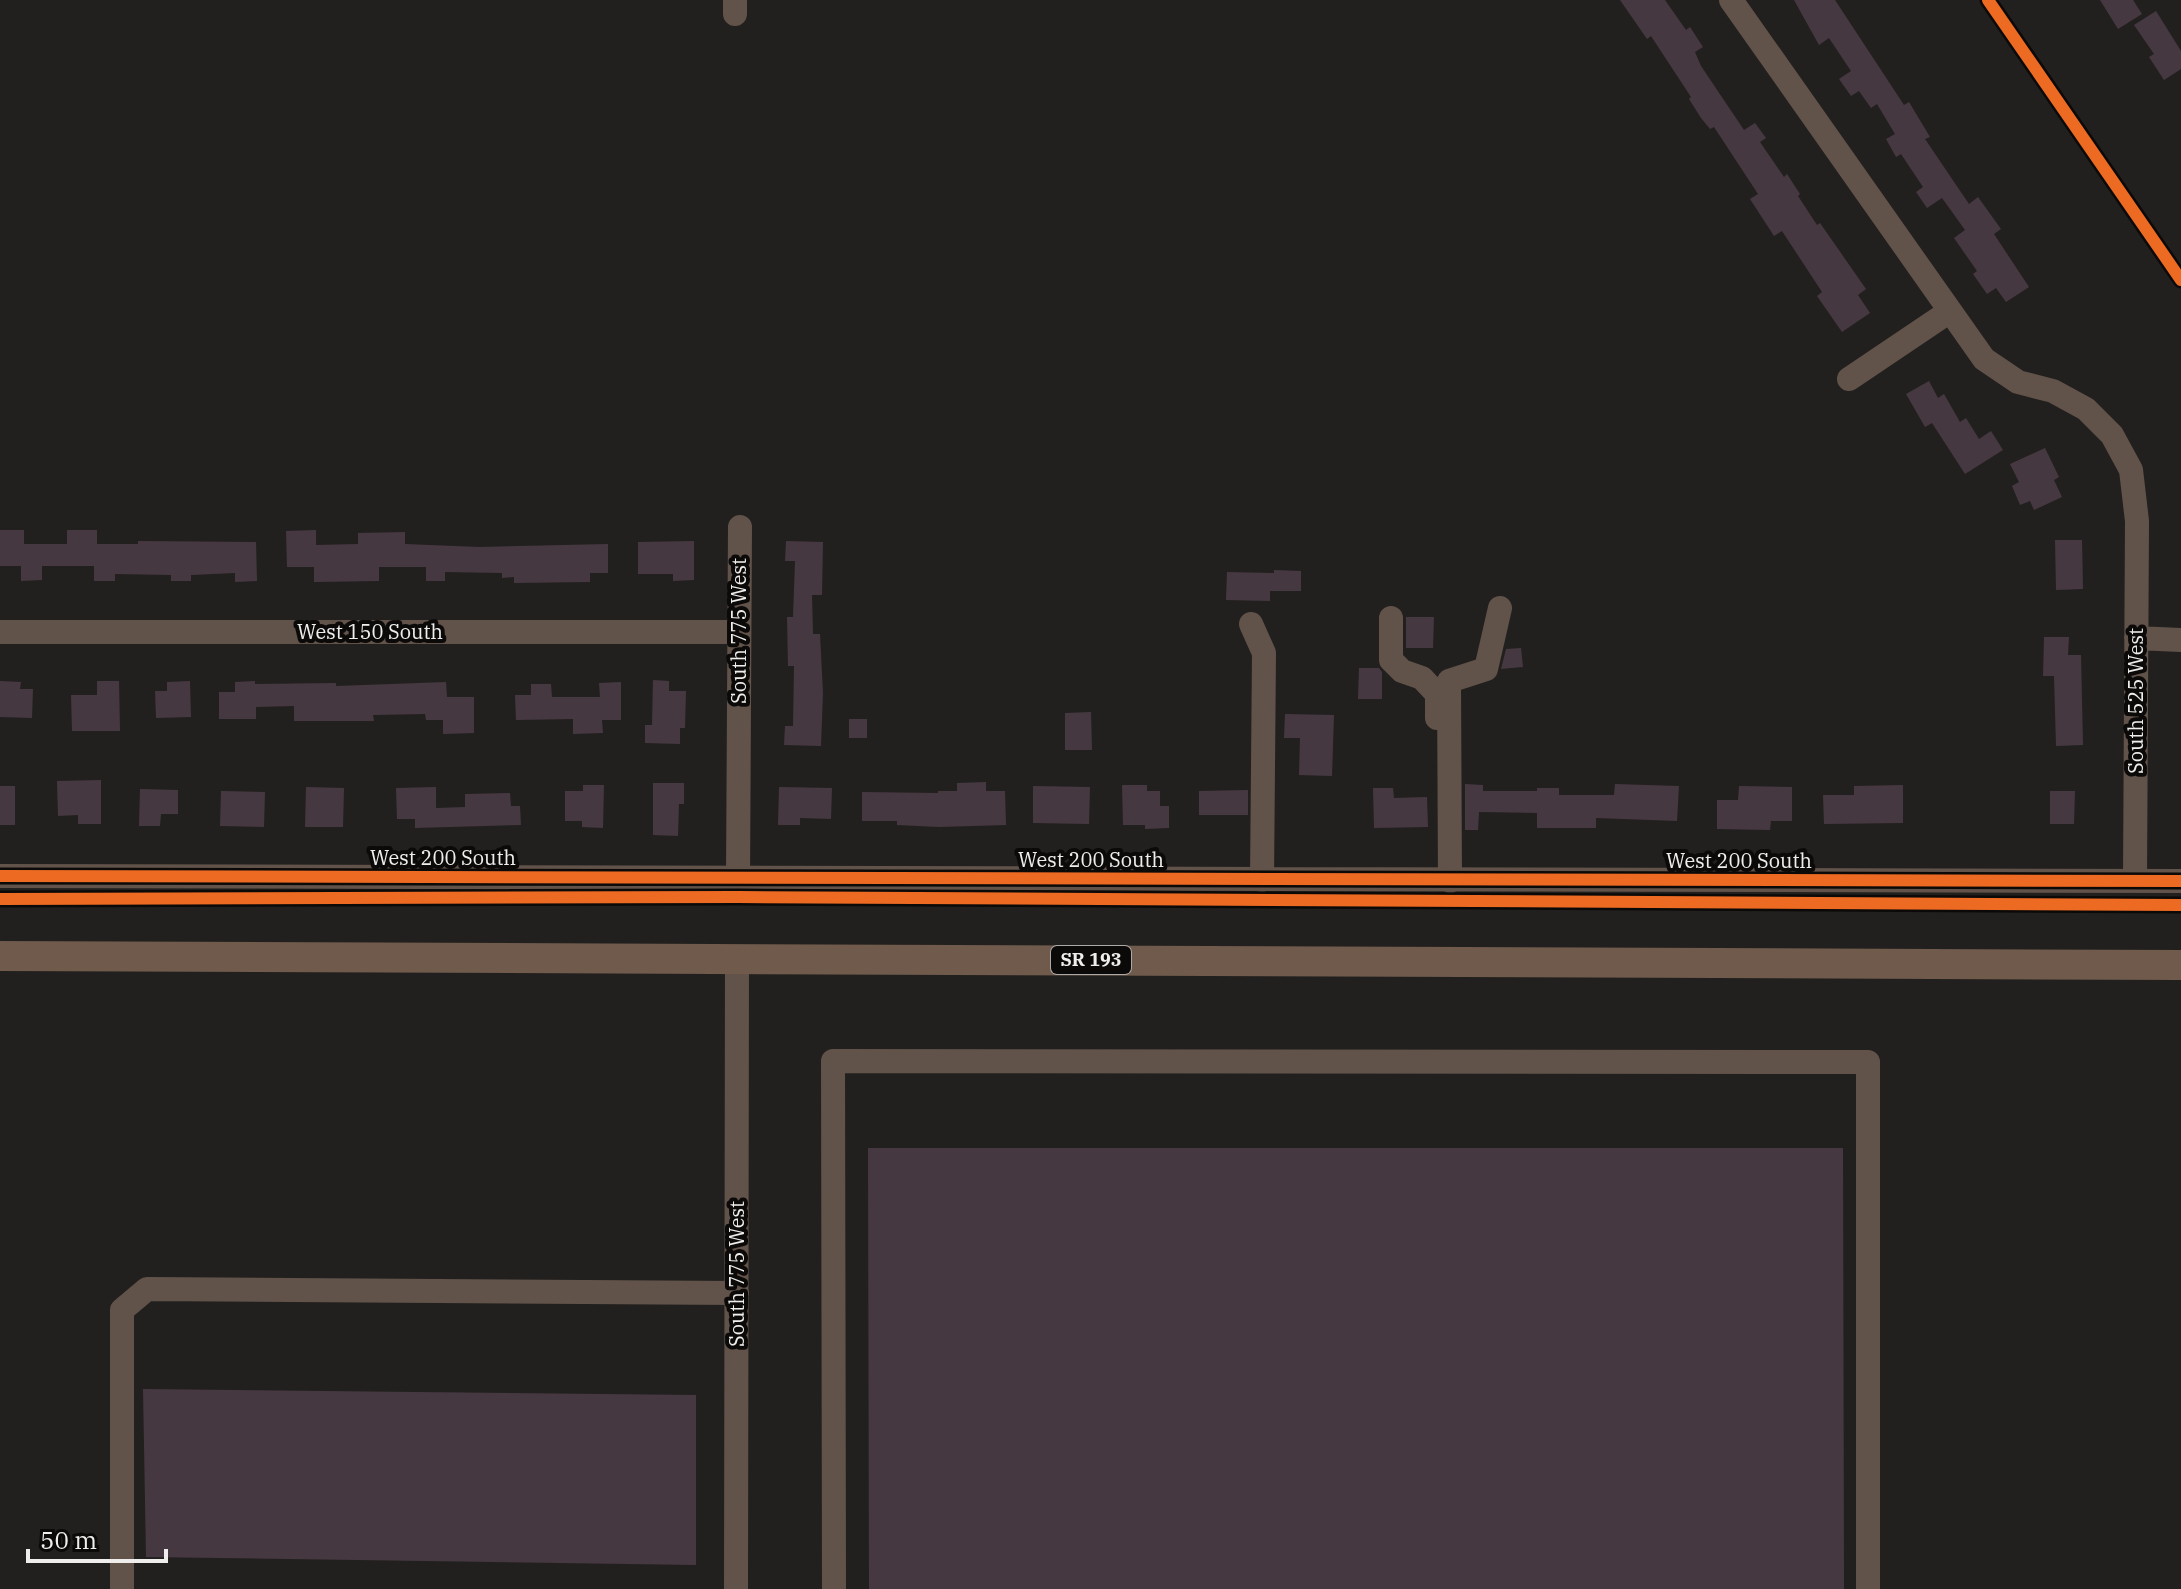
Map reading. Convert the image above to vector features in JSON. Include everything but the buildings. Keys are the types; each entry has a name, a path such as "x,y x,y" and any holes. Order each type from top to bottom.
{"main road":[{"name":"SR 193","path":"0,956 2181,965"}],"street":[{"name":"South 525 West","path":"1731,0 1984,359 2018,382 2053,391 2086,409 2112,435 2131,470 2137,521 2135,881"},
{"path":"1849,379 1950,311"},
{"name":"South 775 West","path":"738,880 740,527"},
{"path":"1443,880 1449,681 1486,669 1500,608"},
{"path":"1391,618 1391,660 1402,671 1422,678 1437,694 1443,880"},
{"path":"1251,624 1264,653 1262,880"},
{"name":"West 150 South","path":"0,632 739,632"},
{"path":"2136,638 2181,640"},
{"name":"West 200 South","path":"0,876 2181,881"},
{"name":"South 775 West","path":"736,1589 737,959"},
{"path":"834,1589 833,1061 1868,1062 1868,1589"},
{"path":"122,1589 122,1310 147,1289 737,1293"}],"cycle path":[{"path":"1988,0 2181,280"},
{"path":"0,876 2181,881"},
{"path":"0,899 738,897 2181,905"}]}
